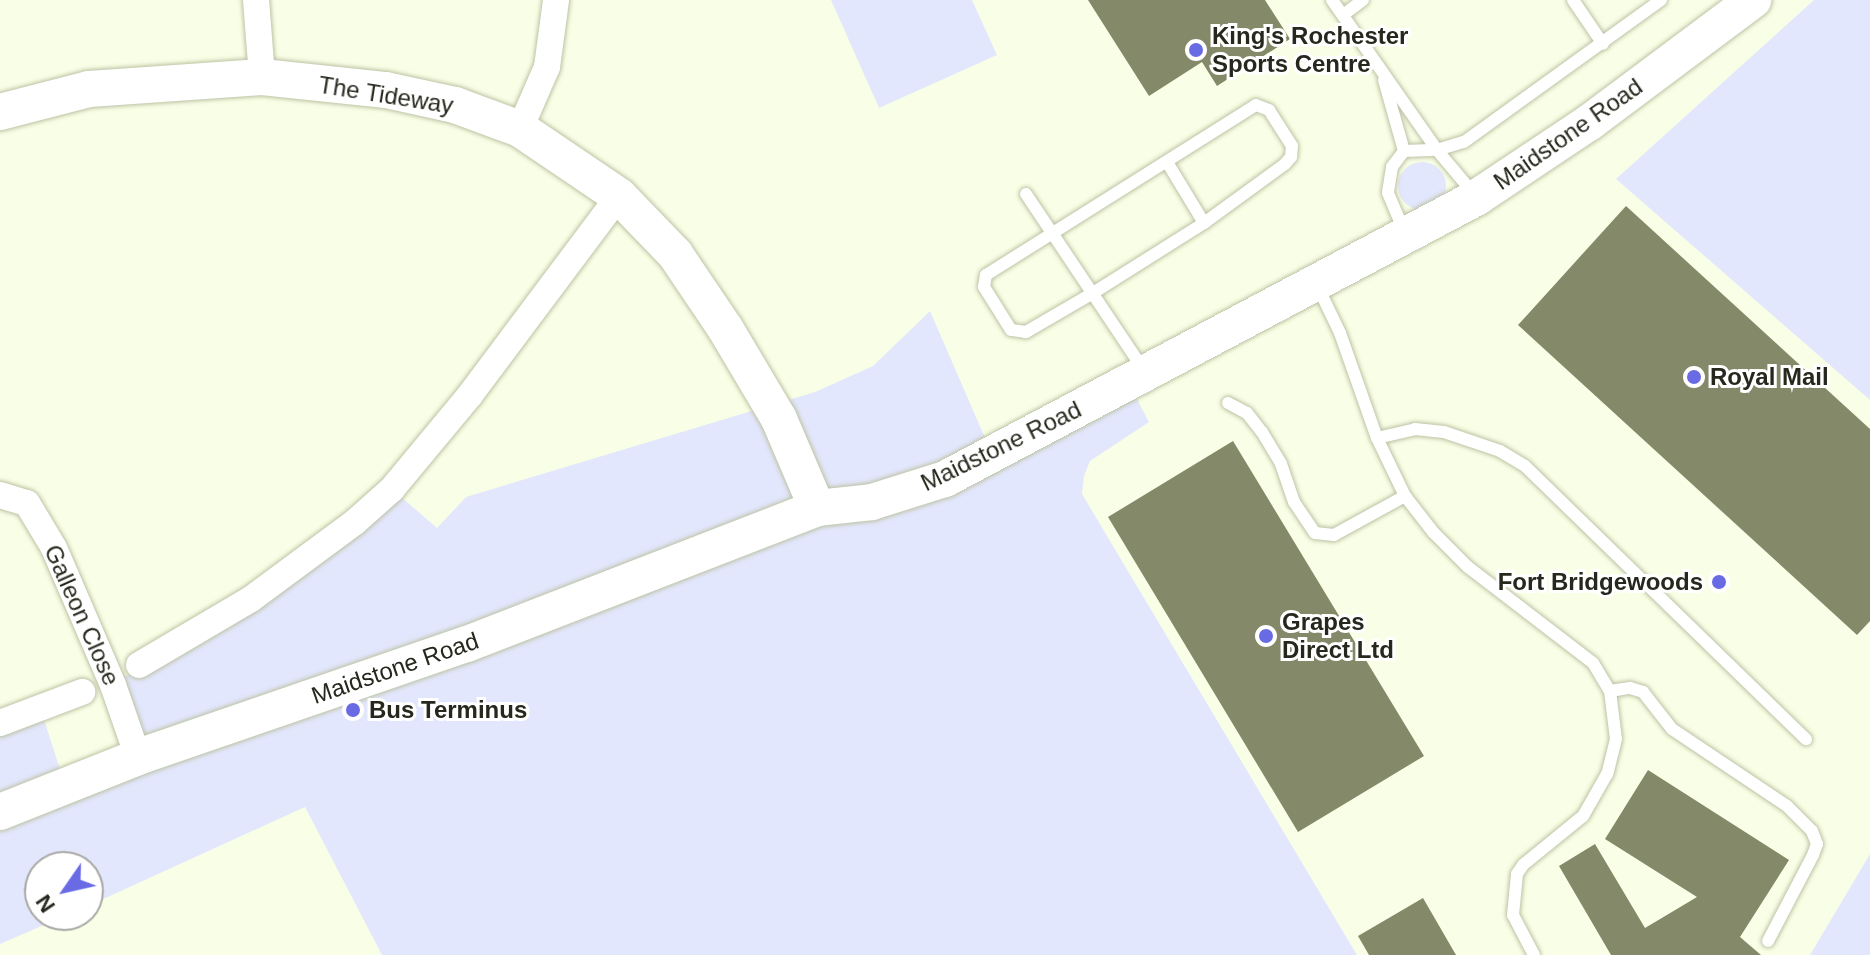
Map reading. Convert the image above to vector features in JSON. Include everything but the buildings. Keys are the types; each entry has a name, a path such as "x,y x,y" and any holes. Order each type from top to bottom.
{"main road":[{"name":"Maidstone Road","path":"0,812 138,757 467,644 817,508 872,502 945,479 1147,375 1476,198 1590,122 1753,0"},
{"name":"The Tideway","path":"0,112 89,89 262,77 386,90 455,105 520,129 619,196 675,254 725,328 779,419 817,508"}],"street":[{"path":"256,0 262,77"},
{"path":"520,129 547,67 556,0"},
{"path":"139,665 251,599 355,522 392,489 470,395 619,196"},
{"name":"Galleon Close","path":"0,495 27,503 54,548 113,685 138,757"},
{"path":"0,723 82,692"}],"lane":[{"path":"1332,0 1437,150 1476,198"},
{"path":"1343,15 1363,0"},
{"path":"1573,0 1603,44"},
{"path":"1404,151 1437,150 1464,142 1661,0"},
{"path":"1380,69 1404,151"},
{"path":"1256,105 1269,110 1292,146 1291,157 1285,164 1204,223 1026,332 1011,330 984,287 986,275 1167,162 1256,105"},
{"path":"1404,151 1392,167 1388,193 1407,235"},
{"path":"1167,162 1204,223"},
{"path":"1026,194 1147,375"},
{"path":"1317,284 1340,333 1377,438 1405,496 1433,532 1468,567 1593,663 1610,691 1616,739 1607,774 1583,816 1523,865 1517,874 1513,915 1534,955"},
{"path":"1228,403 1247,413 1262,432 1281,464 1294,502 1315,533 1334,535 1405,496"},
{"path":"1377,438 1415,429 1444,432 1500,451 1525,466 1806,739"},
{"path":"1610,691 1630,688 1643,692 1672,729 1787,806 1812,831 1817,844 1813,855 1768,941"}],"shaded area":[{"path":"831,0 972,0 997,55 879,108"},
{"path":"1814,0 1870,0 1870,400 1616,179"},
{"path":"1422,162 1439,169 1446,186 1439,203 1422,210 1405,203 1398,186 1405,169"},
{"path":"930,311 992,454 1129,384 1149,422 1090,461 1082,494 1357,955 382,955 305,807 104,899 104,851 24,851 24,931 30,931 0,944 0,723 40,707 65,785 138,757 113,685 392,489 437,528 466,497 815,392 873,366"},
{"path":"1870,854 1870,955 1810,955"}],"place":[{"name":"King's Rochester Sports Centre","path":"1196,50"},
{"name":"Royal Mail","path":"1694,377"},
{"name":"Fort Bridgewoods","path":"1719,582"},
{"name":"Grapes Direct Ltd","path":"1266,636"},
{"name":"Bus Terminus","path":"353,710"}]}
